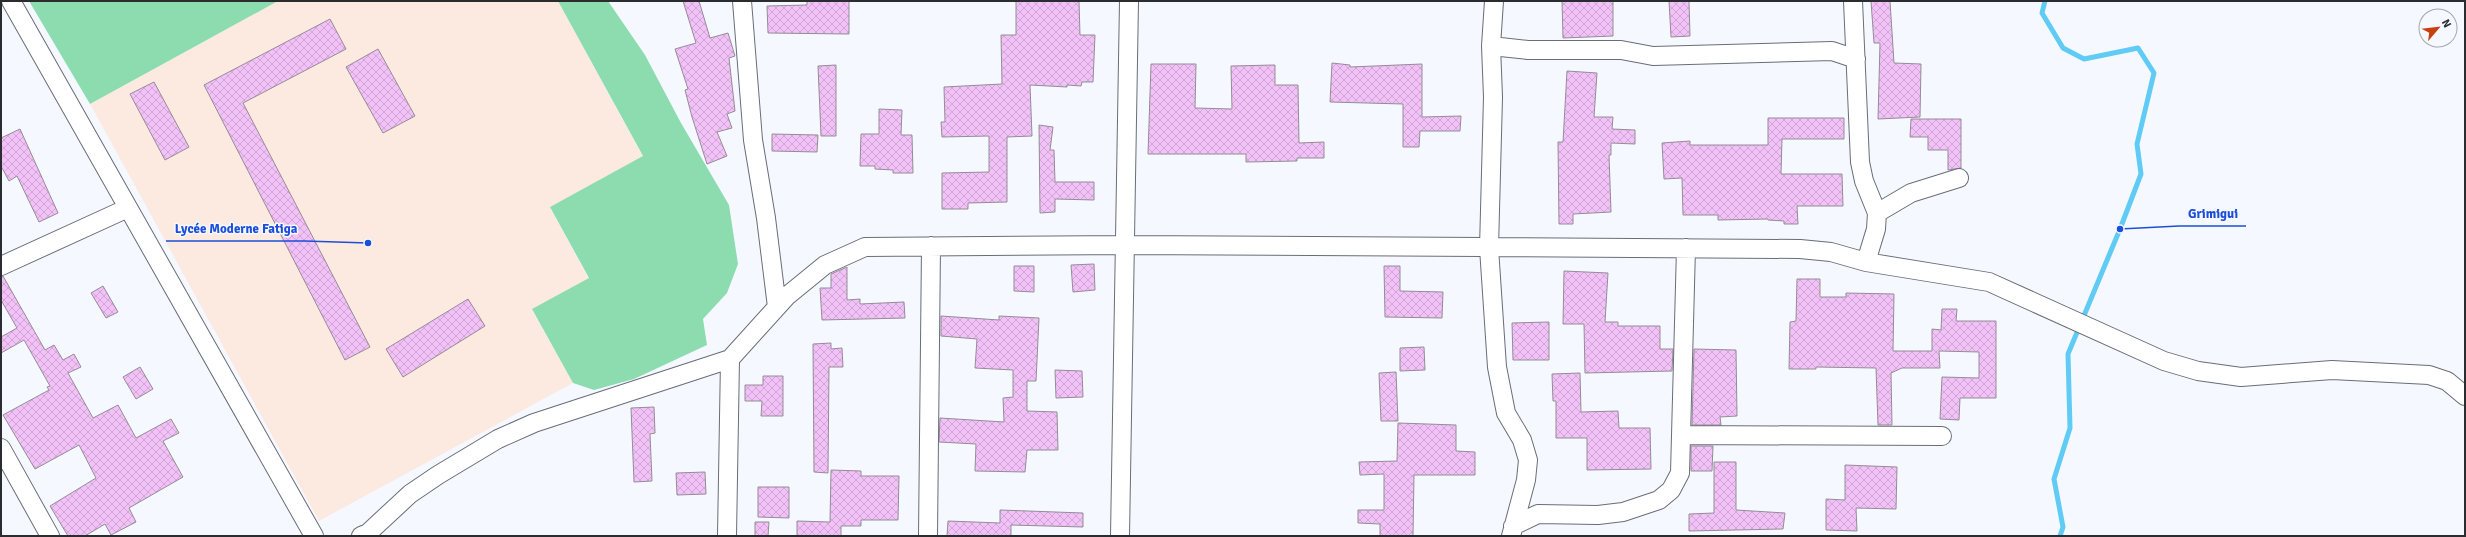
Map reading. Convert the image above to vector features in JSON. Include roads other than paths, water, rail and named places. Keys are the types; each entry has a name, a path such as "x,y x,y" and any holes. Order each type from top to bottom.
{"street":[{"path":"11,1 314,536"},
{"path":"742,1 753,140 766,218 777,307"},
{"path":"1120,536 1129,1"},
{"path":"1494,1 1495,4 1490,46 1493,97 1489,248 1497,367 1506,413 1522,440 1528,460 1526,480 1512,531"},
{"path":"1853,1 1860,162 1864,181 1877,213 1876,229 1866,262"},
{"path":"1490,46 1528,50 1620,50 1653,56 1832,50 1856,59"},
{"path":"1877,213 1911,193 1959,178"},
{"path":"1,266 128,208"},
{"path":"361,536 368,533 415,490 498,439 534,423 730,360 777,307 825,265 865,247 1126,245 1800,249 1831,252 1866,262 1989,282 2164,361 2198,371 2241,377 2332,370 2379,371 2429,375 2447,382 2465,396"},
{"path":"928,536 931,246"},
{"path":"1512,531 1538,514 1598,515 1623,512 1659,500 1671,490 1680,473 1686,248"},
{"path":"727,536 730,360"},
{"path":"1682,435 1942,436"},
{"path":"1,448 50,536"}],"waterway":[{"path":"2045,1 2042,13 2063,48 2084,59 2138,48 2154,73 2137,144 2141,174 2120,229 2068,354 2070,428 2054,479 2063,527 2060,536"}],"place":[{"name":"Grimigui","path":"2120,229"},
{"name":"Lycée Moderne Fatiga","path":"368,243"}]}
